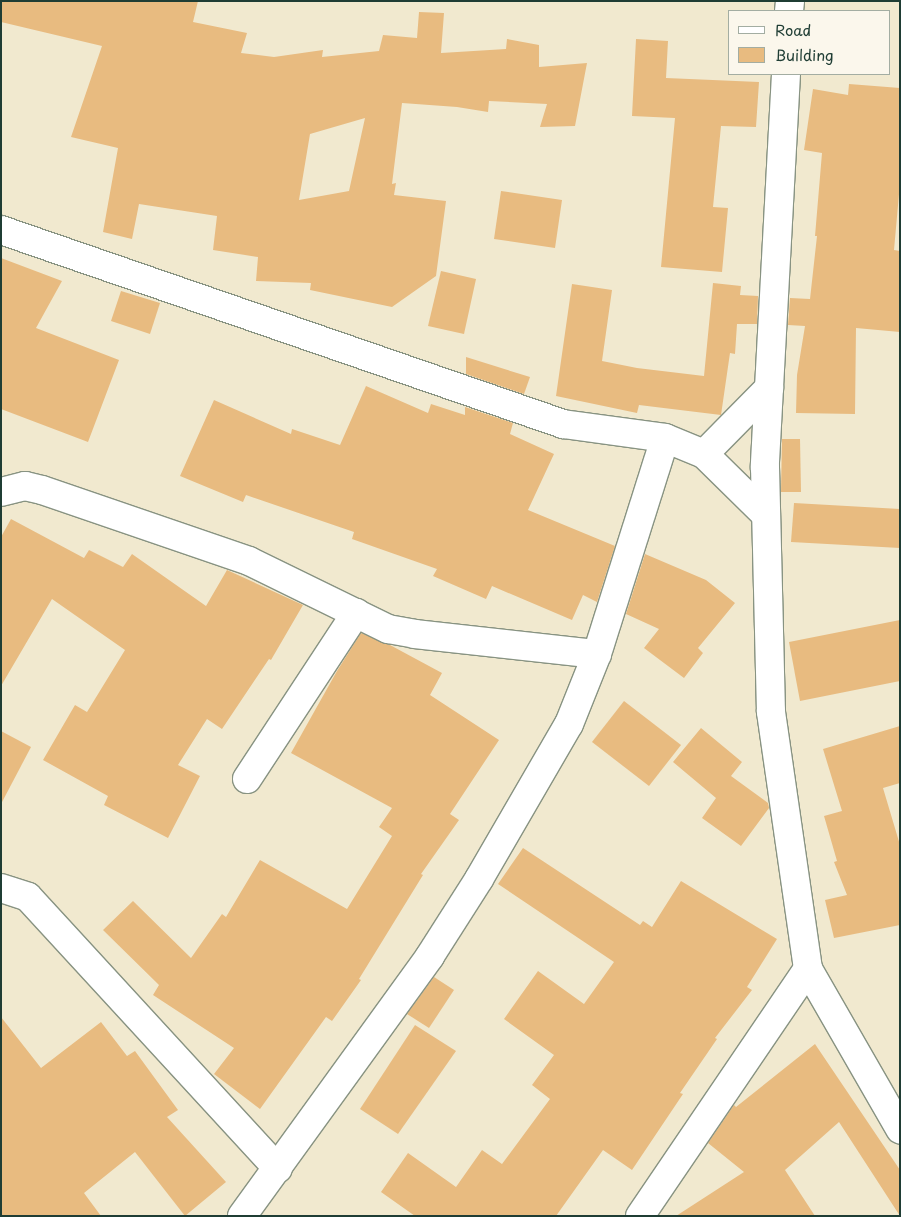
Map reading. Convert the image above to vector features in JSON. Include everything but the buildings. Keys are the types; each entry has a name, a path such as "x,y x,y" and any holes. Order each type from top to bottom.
{"street":[{"path":"786,75 765,467 771,712 808,969 900,1129"},
{"path":"1,230 563,424 665,438 704,454 766,515"},
{"path":"704,454 769,388"},
{"path":"242,1216 278,1169 430,956 479,880 569,724 597,654 665,438"},
{"path":"1,492 25,486 42,490 249,561 388,629 415,634 597,654"},
{"path":"247,779 356,612"},
{"path":"1,888 28,897 278,1169"},
{"path":"640,1216 808,969"}]}
